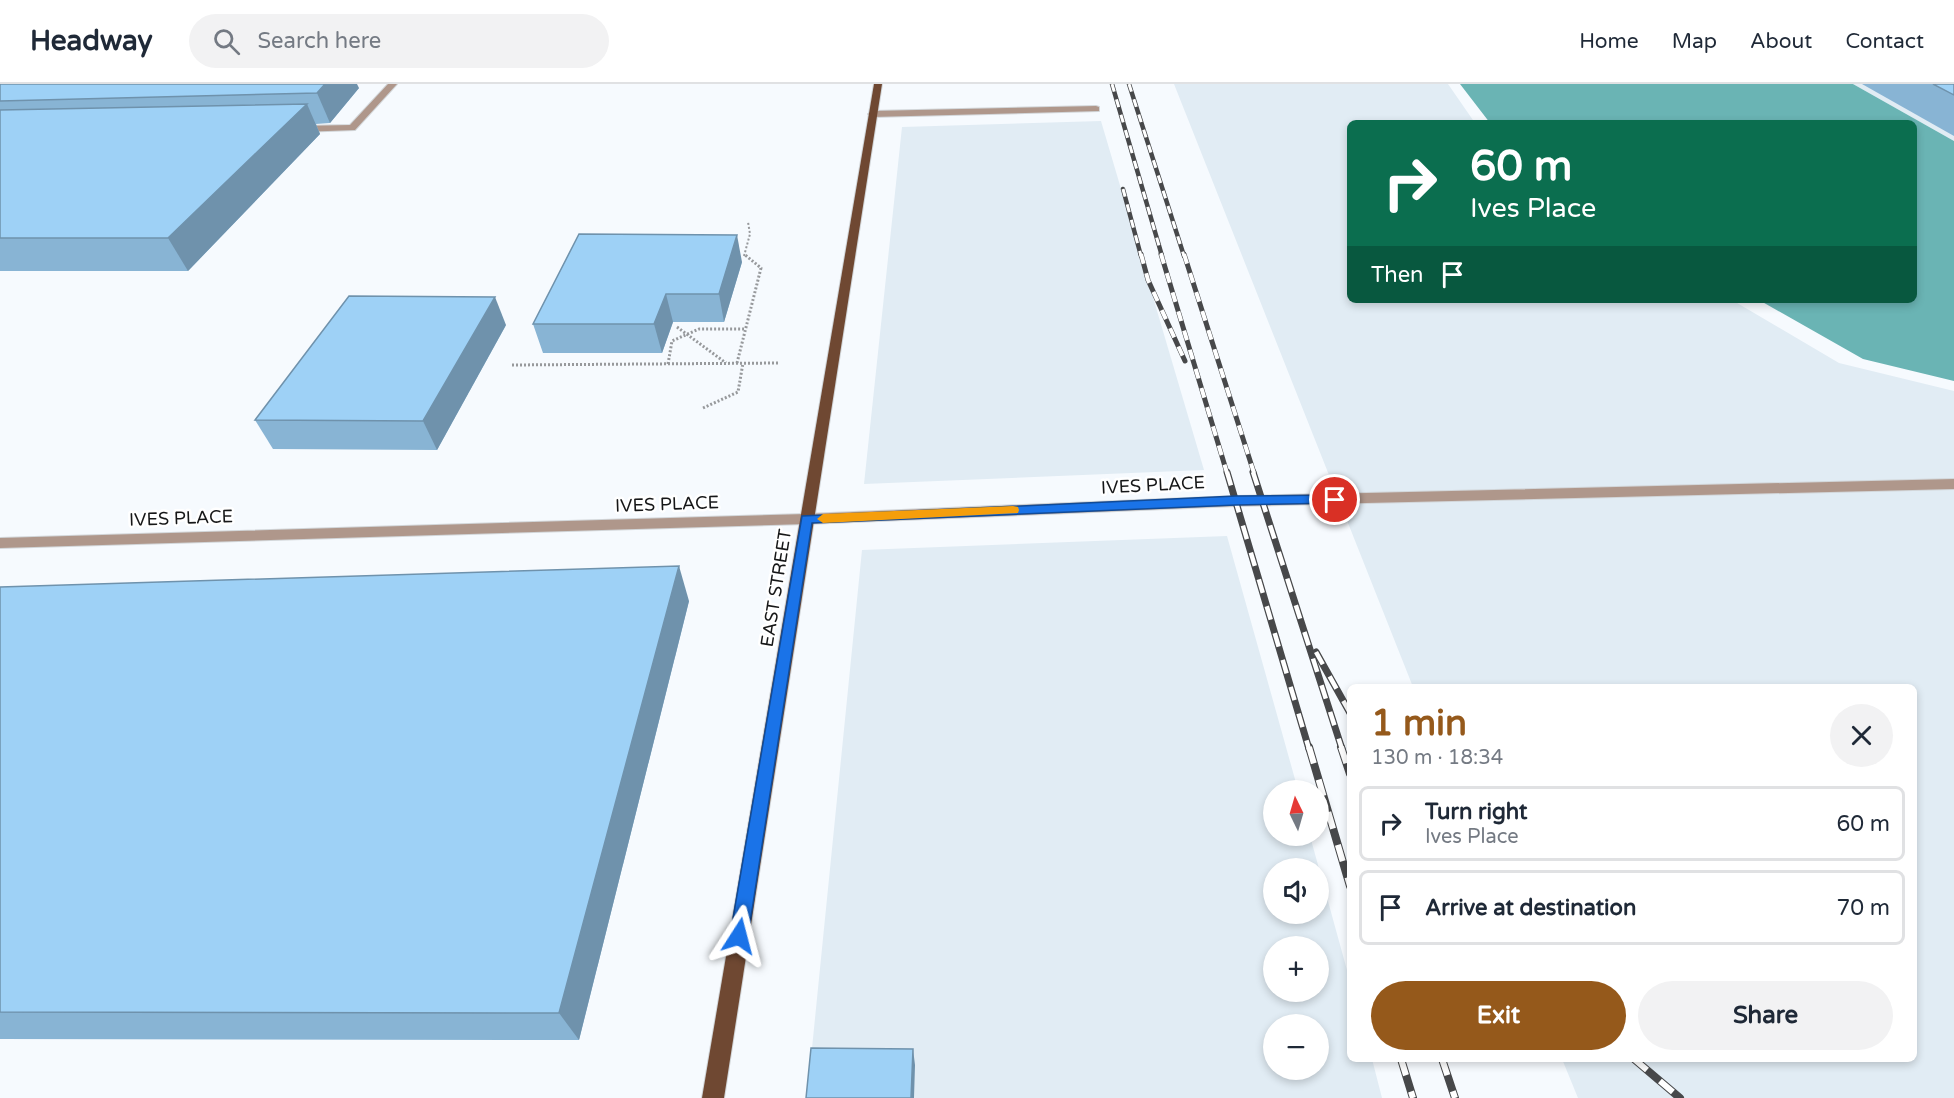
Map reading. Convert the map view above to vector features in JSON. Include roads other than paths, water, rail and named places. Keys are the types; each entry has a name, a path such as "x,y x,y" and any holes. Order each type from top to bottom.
{"main road":[{"name":"EAST STREET","path":"713,1098 878,84"}],"street":[{"path":"293,129 352,128 393,84"},
{"path":"872,114 1096,109"},
{"name":"IVES PLACE","path":"0,543 806,519 1236,501 1954,484"}],"water":[{"path":"1460,84 1853,84 1917,120 1488,120"},
{"path":"1917,120 1954,141 1954,381 1863,359 1764,303 1917,303"}],"railway":[{"path":"1112,84 1162,256"},
{"path":"1129,84 1184,256"},
{"path":"1123,189 1141,256"},
{"path":"1141,254 1148,280 1185,361"},
{"path":"1161,254 1227,473"},
{"path":"1184,254 1254,473"},
{"path":"1227,472 1309,749"},
{"path":"1253,472 1342,749"},
{"path":"1316,652 1347,708"},
{"path":"1309,747 1347,876"},
{"path":"1341,747 1347,765"},
{"path":"1402,1062 1413,1098"},
{"path":"1443,1062 1455,1098"},
{"path":"1638,1062 1680,1098"}]}
